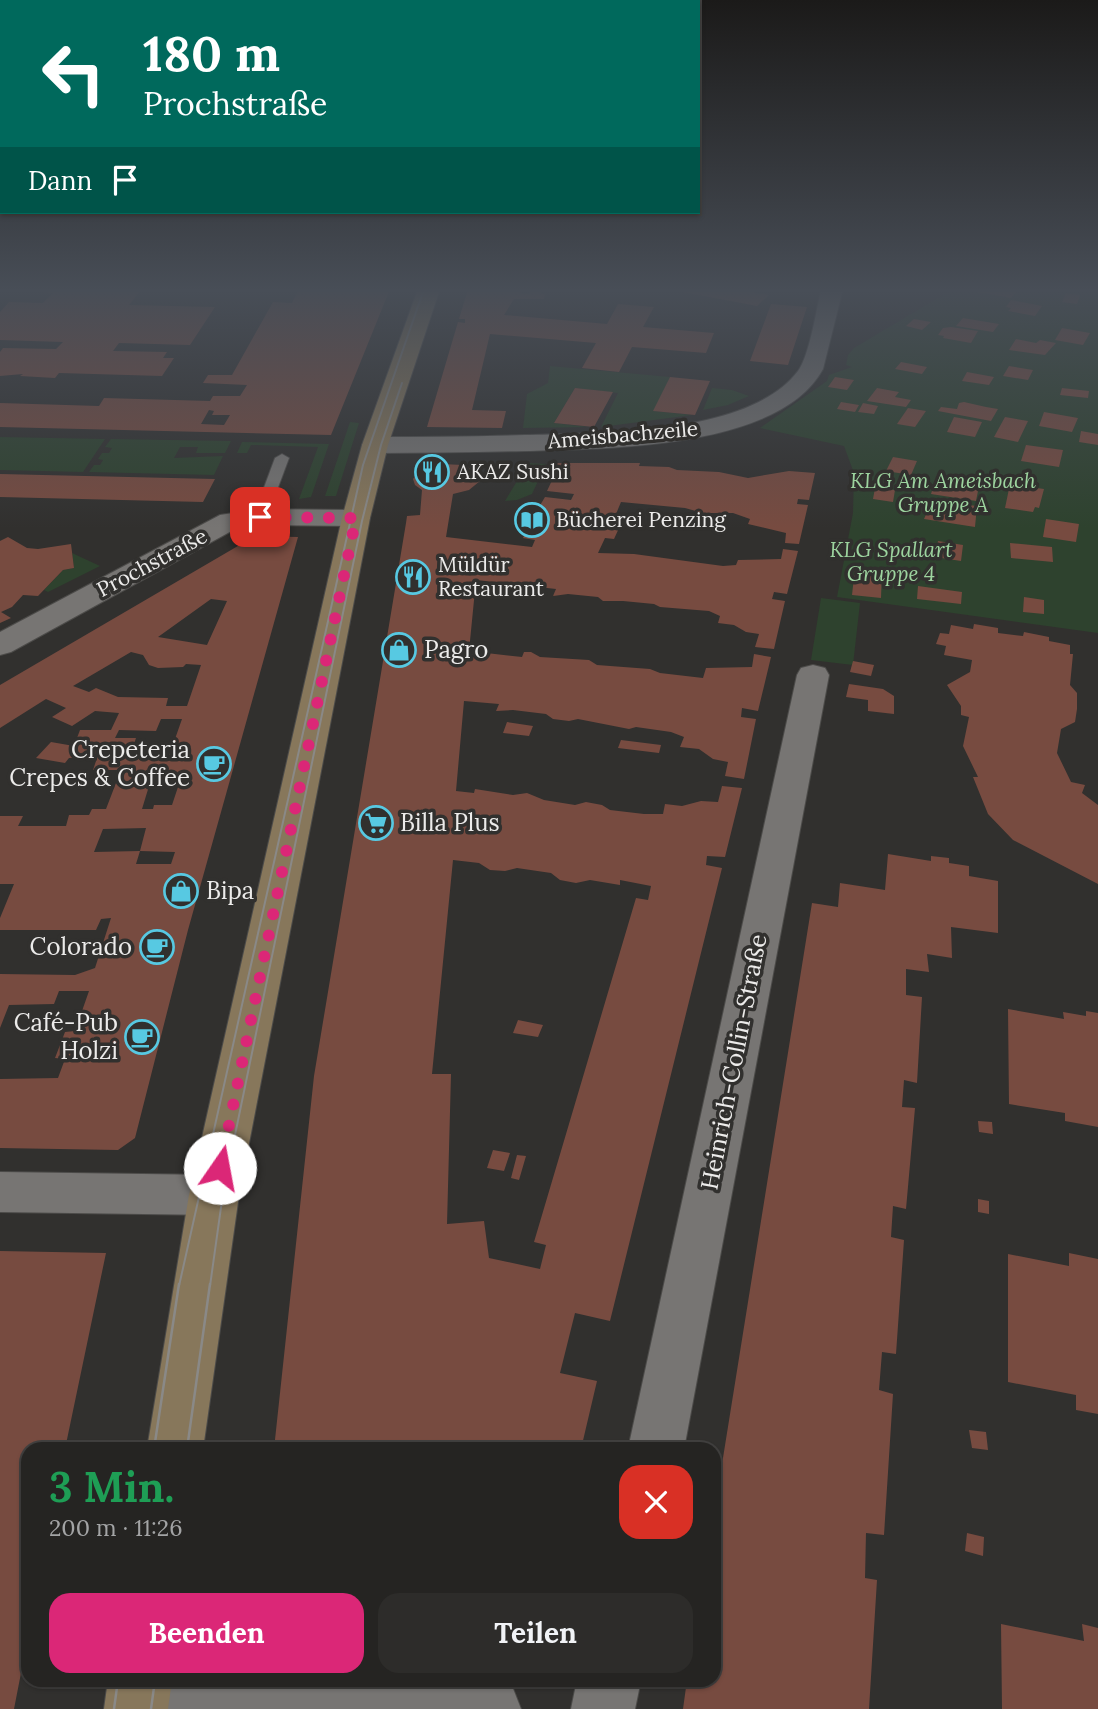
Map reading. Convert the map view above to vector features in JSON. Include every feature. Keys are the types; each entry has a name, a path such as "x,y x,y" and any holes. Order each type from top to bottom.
{"main road":[{"path":"176,1442 214,1195 356,518 375,445 401,369"},
{"path":"136,1709 139,1687"}],"street":[{"name":"Ameisbachzeile","path":"375,445 595,442 660,436 724,424 756,412 783,396 809,374 810,369"},
{"name":"Prochstraße","path":"0,645 245,519 356,518"},
{"name":"Heinrich-Collin-Straße","path":"657,1442 813,675"},
{"path":"0,1192 214,1195"},
{"path":"230,1687 489,1709"},
{"path":"603,1709 608,1687"}],"lane":[{"path":"245,519 282,458"}],"green space":[{"path":"550,369 670,377 654,411 692,415 601,427 618,393 575,388 554,423 588,427 523,428 527,394 548,383"},
{"path":"847,369 1098,369 1098,633 837,597 853,513 854,473 844,446 760,428 827,381 829,375"},
{"path":"712,388 732,390 749,396 728,405 703,410"},
{"path":"350,422 359,423 336,496 325,496"},
{"path":"0,437 105,439 83,472 0,470"},
{"path":"111,439 231,441 225,453 196,453 198,447 180,447 174,458 223,456 214,475 89,472 94,465 100,465 103,460 98,459 102,453 109,453 112,448 105,447"},
{"path":"242,442 329,444 311,497 299,499 318,447 251,445 247,453 237,453"},
{"path":"528,463 546,464 532,494 505,501"},
{"path":"72,553 100,566 48,592 44,590 63,570 74,568"},
{"path":"821,598 860,603 853,665 811,660"}],"building":[{"path":"0,369 167,369 162,376 59,373 55,378 20,376 23,374 0,376"},
{"path":"236,369 358,369 331,435 0,427 0,403 99,406 104,398 210,401 213,396 240,396 247,385 203,383 208,375 232,375","holes":["209,410 214,411 212,415 230,415 224,425 201,424"]},
{"path":"444,369 482,369 472,410 506,411 502,428 427,427"},
{"path":"589,369 621,369 619,372"},
{"path":"895,369 926,369 922,374"},
{"path":"1007,369 1033,370 1028,380 1003,376"},
{"path":"967,372 994,377 989,385 962,381"},
{"path":"670,377 710,381 695,415 653,411"},
{"path":"835,377 854,380 847,390 828,387"},
{"path":"575,388 613,392 594,427 554,423"},
{"path":"877,388 899,392 895,397 911,400 906,407 867,401"},
{"path":"1062,388 1089,391 1088,398 1060,395"},
{"path":"841,402 859,405 855,412 837,409"},
{"path":"863,403 878,406 874,414 858,412"},
{"path":"959,403 998,409 991,421 938,411 941,407 957,409"},
{"path":"908,408 926,411 915,427 897,424"},
{"path":"1044,412 1078,418 1072,432 1039,426"},
{"path":"954,417 982,422 975,437 947,432"},
{"path":"1005,417 1028,421 1018,442 994,437"},
{"path":"1081,431 1098,434 1098,445 1079,442"},
{"path":"1026,445 1063,450 1059,467 1021,461"},
{"path":"893,457 917,461 911,475 886,471"},
{"path":"551,463 640,463 639,466 719,472 748,478 789,471 815,473 809,500 798,499 797,504 808,505 799,544 785,543 786,533 748,524 750,519 733,513 703,513 685,508 621,502 616,514 625,515 614,539 605,538 598,553 634,554 723,566 736,565 738,560 781,559 783,549 798,551 787,594 774,592 772,599 785,601 774,649 755,647 759,634 746,632 734,625 718,623 720,616 709,611 603,601 598,597 568,594 553,596 556,589 476,580 469,651 522,657 524,652 531,652 540,657 589,660 597,665 650,669 660,673 703,678 706,668 752,667 754,654 771,657 758,711 742,708 741,717 756,719 744,779 725,776 728,762 713,759 699,749 680,747 684,737 671,732 636,727 629,729 578,719 553,719 546,714 513,710 496,711 499,704 464,701 456,791 474,793 475,789 513,795 527,793 544,800 575,805 586,802 602,805 610,810 663,814 665,804 682,806 701,801 718,802 722,786 742,788 725,857 707,856 706,865 722,868 610,1321 575,1313 560,1373 597,1381 583,1442 275,1442 314,1076 407,516 420,515 422,490 415,485 413,479 421,469 442,464 463,465 474,469 481,476 480,481 469,490 453,494 446,537 532,547 535,540 523,538 530,512 539,507 545,497 571,500 574,494 547,491 555,474","holes":["453,860 479,863 490,870 505,871 517,868 551,873 560,880 576,883 590,880 620,885 620,880 651,886 648,900 636,898 534,1242 546,1245 540,1269 489,1258 484,1221 447,1224 451,1074 432,1074"]},
{"path":"0,474 215,479 203,502 0,497"},
{"path":"937,475 980,481 976,501 931,494"},
{"path":"1010,484 1044,489 1039,508 1035,507 1033,512 1005,508"},
{"path":"875,488 895,490 893,502 873,499"},
{"path":"936,501 977,506 975,527 924,519 928,510 935,511"},
{"path":"1046,519 1079,524 1076,542 1043,537"},
{"path":"255,536 298,537 188,930 135,1138 118,1150 0,1148 0,1079 58,1078 65,1059 55,1058 65,1032 75,1031 89,991 59,991 54,1004 9,1005 0,1028 0,974 75,975 95,968 111,918 101,919 96,930 0,930 0,918 14,884 0,884 0,816 23,816 18,826 66,826 69,815 89,815 92,809 106,809 121,770 93,770 97,758 69,758 65,763 36,758 51,742 74,746 80,730 111,730 119,713 95,711 72,726 52,717 66,708 46,699 0,728 0,685","holes":["211,599 227,601 207,645 158,637","131,652 143,655 149,665 158,668 201,665 187,706 166,706 168,698 118,697 96,688 89,692 73,686","161,719 182,719 169,756 130,756 136,738 115,738 119,730 156,731","153,773 163,773 162,778 181,778 172,805 154,805 153,809 142,809","146,828 140,851 94,852 103,829","140,851 175,852 171,864 136,864"]},
{"path":"8,537 27,548 71,544 74,568 63,570 38,596 23,595 12,607 1,612 11,618 0,623 0,541"},
{"path":"938,541 963,545 961,561 935,557"},
{"path":"1010,543 1052,547 1053,562 1011,558"},
{"path":"855,568 882,571 881,598 852,595"},
{"path":"918,586 962,592 961,604 917,599"},
{"path":"1024,597 1044,600 1044,614 1023,612"},
{"path":"974,624 998,628 998,633 1023,636 1024,632 1070,645 1070,654 1073,654 1070,685 1077,693 1077,709 1075,722 1061,729 1057,753 1071,782 1085,785 1082,793 1098,805 1098,884 1013,840 988,814 973,777 978,777 963,746 969,717 961,715 961,706 947,685 970,672 972,660 944,655 946,646 936,644 940,633 949,634 951,625 973,629"},
{"path":"853,661 874,665 871,676 850,672"},
{"path":"849,684 883,689 894,696 894,714 868,711 868,700 846,697"},
{"path":"507,722 533,726 529,736 503,733"},
{"path":"621,740 661,745 659,753 618,748"},
{"path":"888,854 931,861 931,856 949,858 949,863 969,866 969,876 998,881 998,933 951,927 952,958 927,954 929,972 906,969 906,995 922,997 917,1083 904,1080 902,1107 915,1108 906,1209 893,1206 891,1237 904,1240 896,1354 882,1352 879,1390 893,1394 884,1535 866,1533 865,1578 877,1580 869,1709 683,1709 686,1687 721,1687 721,1470 812,903 838,907 840,883 885,890"},
{"path":"1008,1009 1064,1019 1063,1012 1086,1016 1086,1011 1098,1013 1098,1127 1065,1121 1065,1113 1009,1104"},
{"path":"518,1020 543,1025 538,1037 513,1033"},
{"path":"978,1121 992,1122 993,1134 979,1132"},
{"path":"493,1150 510,1153 504,1171 487,1168"},
{"path":"517,1155 526,1156 519,1180 511,1178"},
{"path":"978,1199 989,1201 989,1214 978,1212"},
{"path":"0,1251 106,1253 66,1442 21,1442 21,1673 14,1709 0,1709"},
{"path":"1069,1253 1098,1259 1098,1414 1076,1410 1076,1395 1008,1382 1008,1254 1069,1266"},
{"path":"969,1430 986,1432 988,1450 972,1448"},
{"path":"967,1533 984,1537 983,1556 965,1551"},
{"path":"1001,1624 1084,1641 1082,1624 1098,1628 1098,1709 1002,1709"}],"tram line":[{"path":"179,1286 363,465 396,369"},
{"path":"210,1286 223,1193 362,521 381,445 402,383"},
{"path":"155,1442 179,1284"},
{"path":"188,1442 210,1284"},
{"path":"114,1709 117,1687"},
{"path":"151,1709 154,1687"}],"place":[{"name":"AKAZ Sushi","path":"432,472"},
{"name":"Bücherei Penzing","path":"532,520"},
{"name":"Müldür Restaurant","path":"413,577"},
{"name":"Pagro","path":"399,650"},
{"name":"Crepeteria Crepes & Coffee","path":"214,764"},
{"name":"Billa Plus","path":"376,823"},
{"name":"Bipa","path":"181,891"},
{"name":"Colorado","path":"157,947"},
{"name":"Café-Pub Holzi","path":"142,1037"}],"route":[{"path":"220,1168 356,518 260,517"}],"park label":[{"name":"KLG Am Ameisbach Gruppe A","path":"943,493"},
{"name":"KLG Spallart Gruppe 4","path":"891,562"}]}
